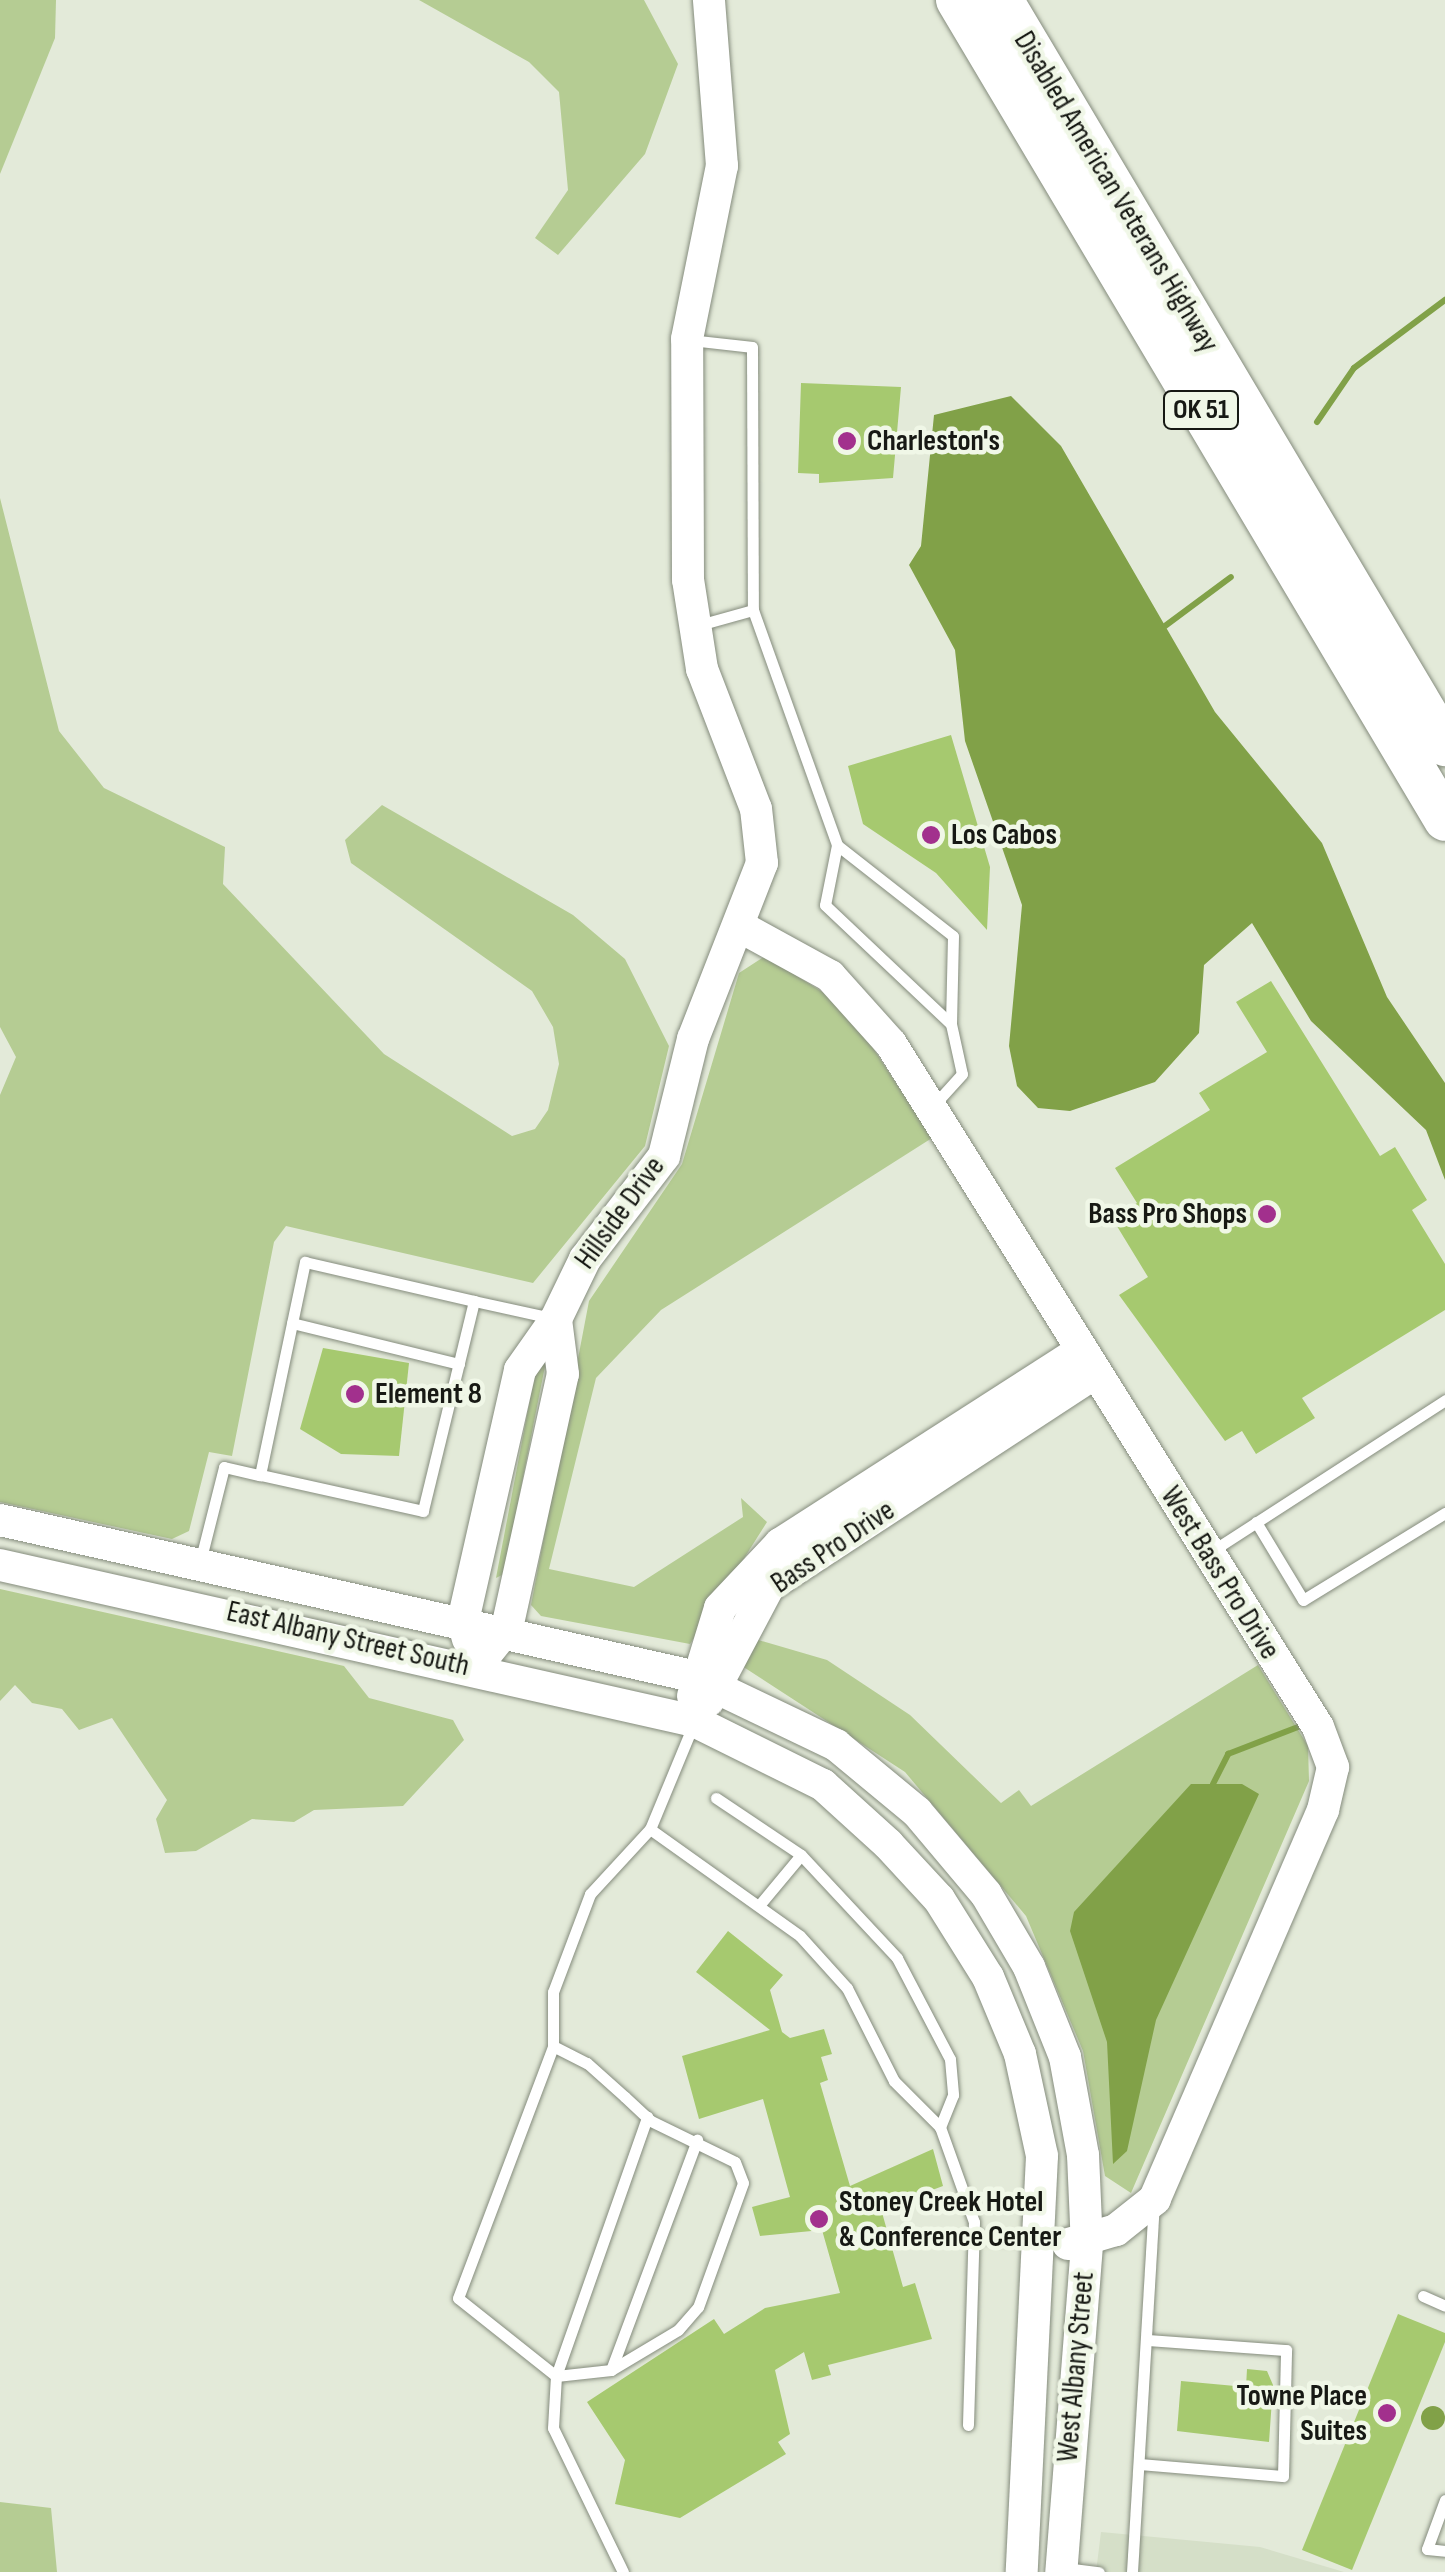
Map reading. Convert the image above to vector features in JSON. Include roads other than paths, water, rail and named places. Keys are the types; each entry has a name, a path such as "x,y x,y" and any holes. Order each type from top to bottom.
{"highway":[{"name":"Disabled American Veterans Highway","path":"957,0 1445,820"},
{"name":"Disabled American Veterans Highway","path":"1002,0 1445,745"}],"street":[{"name":"Hillside Drive","path":"463,1621 520,1370 556,1320 584,1259 664,1156 693,1039 739,926 761,836 693,626 687,339 722,166 709,0"},
{"name":"West Bass Pro Drive","path":"739,926 797,952 863,1006 1318,1728 1333,1767 1155,2199"},
{"path":"476,1668 507,1628 563,1374 556,1320"},
{"name":"Bass Pro Drive","path":"694,1721 706,1680 769,1586 1088,1362"},
{"name":"East Albany Street South","path":"0,1520 507,1628 706,1680"},
{"name":"East Albany Street South","path":"0,1565 476,1668 694,1721"},
{"path":"463,1621 476,1668"},
{"name":"West Albany Street","path":"706,1680 836,1745 917,1812 986,1894 1029,1966 1064,2057 1084,2155 1086,2245 1061,2570"},
{"name":"West Albany Street","path":"694,1721 823,1785 939,1900 988,1977 1020,2054 1042,2156 1044,2242 1022,2572"},
{"path":"1044,2242 1086,2245 1155,2199"}],"lane":[{"path":"687,339 752,347 752,610 837,845 825,905 951,1024"},
{"path":"693,626 752,610"},
{"path":"837,845 953,936 951,1024 962,1074 930,1107"},
{"path":"260,1475 304,1262 556,1320"},
{"path":"200,1564 224,1466 423,1511 474,1300"},
{"path":"292,1323 459,1364"},
{"path":"1208,1553 1445,1400"},
{"path":"1256,1522 1304,1600 1445,1513"},
{"path":"553,2046 646,2117 735,2162 743,2183 698,2307 678,2330 611,2370 556,2376 458,2298 553,2046 553,1992 590,1894 650,1829 694,1721"},
{"path":"716,1798 801,1855 896,1958 950,2059 953,2096 940,2127"},
{"path":"650,1829 761,1903 846,1988 894,2081 940,2127 975,2236 968,2425"},
{"path":"761,1903 801,1855"},
{"path":"623,2572 554,2428 556,2376 646,2117"},
{"path":"611,2370 697,2140"},
{"path":"1132,2572 1155,2199"},
{"path":"975,2236 1044,2242"},
{"path":"1423,2296 1445,2306"},
{"path":"1139,2464 1283,2476 1286,2350 1146,2340"},
{"path":"1445,2500 1427,2549 1445,2551"},
{"path":"1061,2570 1099,2572"}],"waterway":[{"path":"1317,422 1354,368 1445,300"},
{"path":"1165,626 1231,577"},
{"path":"1213,1784 1228,1754 1298,1727"}],"place":[{"name":"Charleston's","path":"847,441"},
{"name":"Los Cabos","path":"931,835"},
{"name":"Bass Pro Shops","path":"1267,1214"},
{"name":"Element 8","path":"355,1394"},
{"name":"Stoney Creek Hotel & Conference Center","path":"819,2219"},
{"name":"Towne Place Suites","path":"1387,2413"}]}
